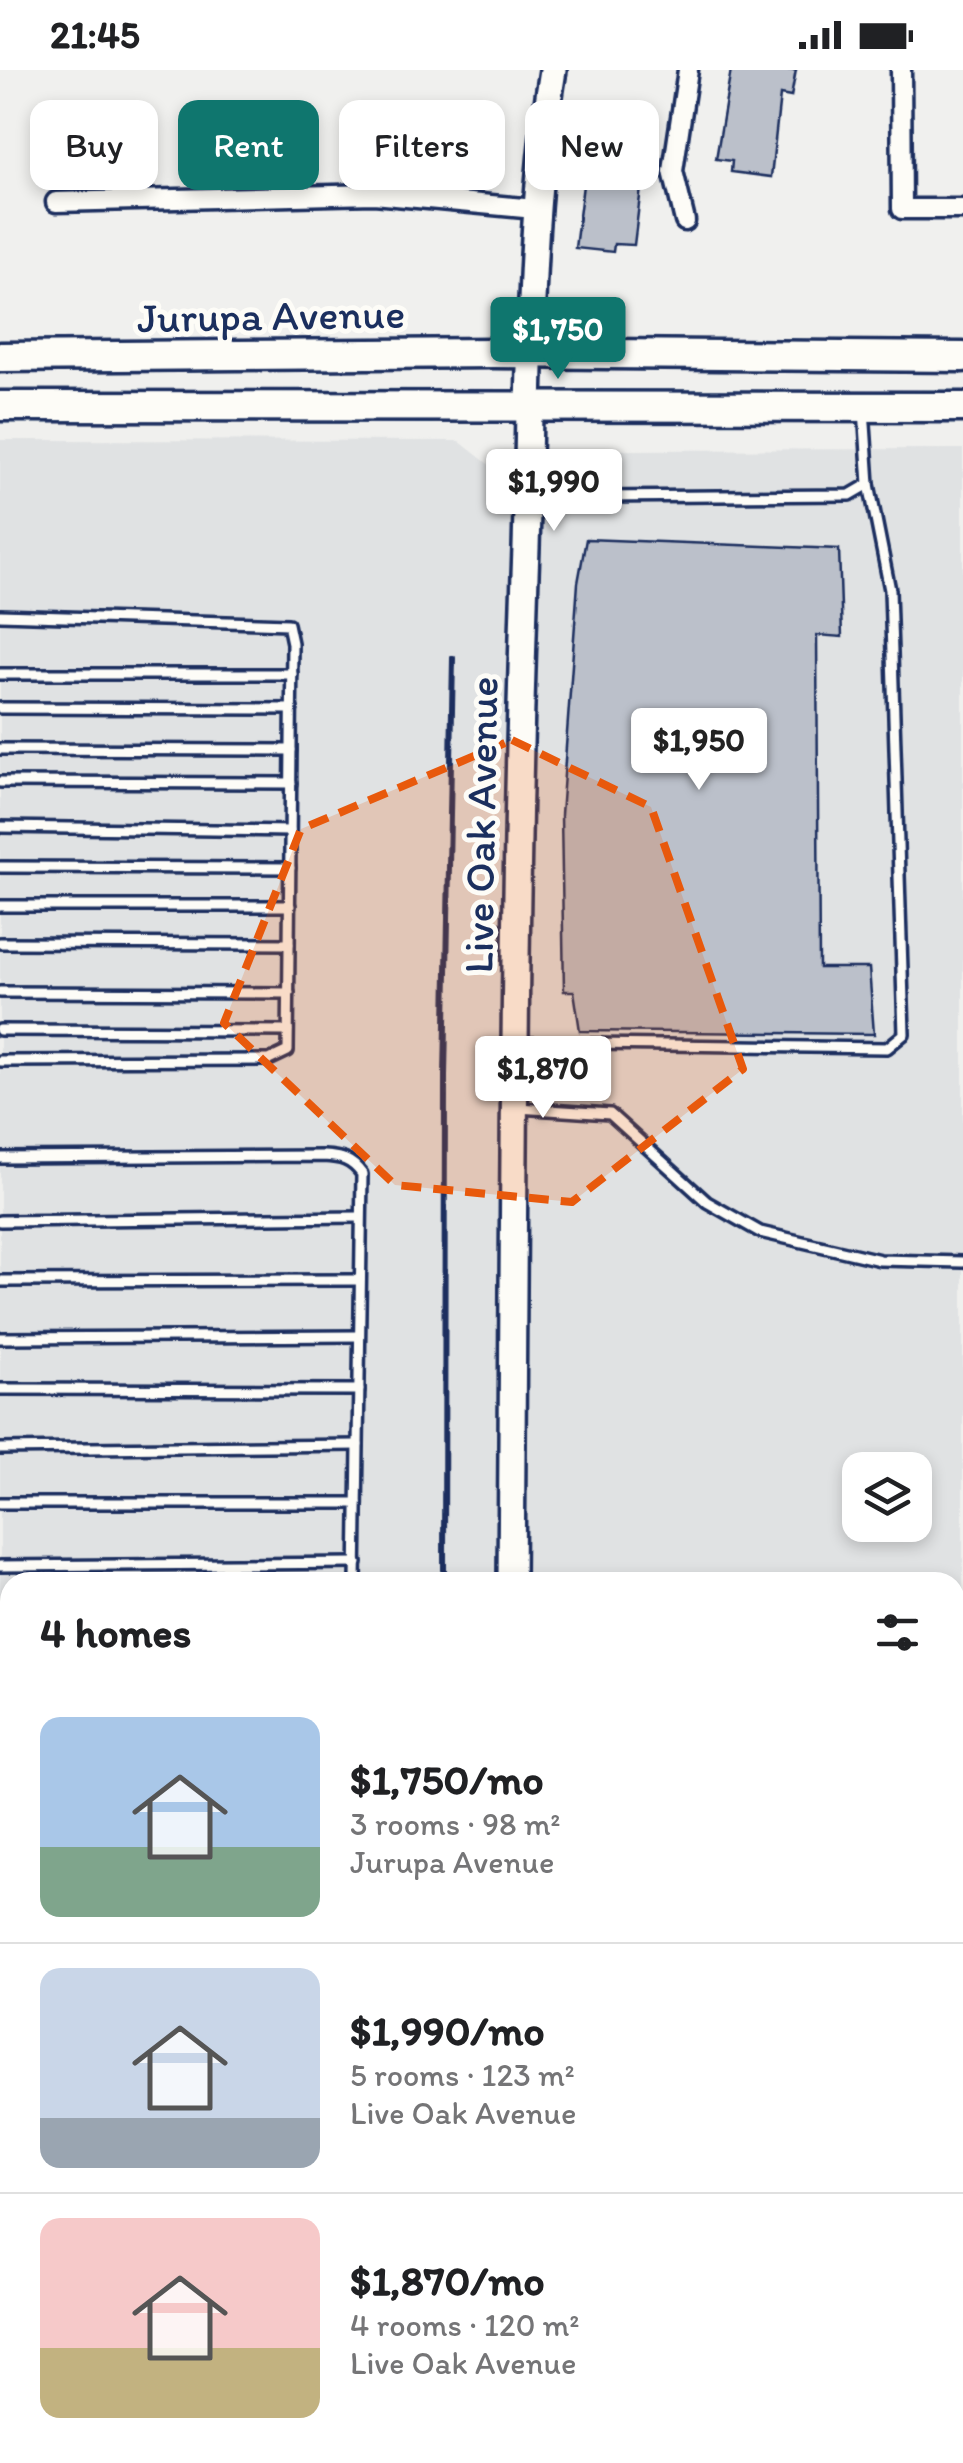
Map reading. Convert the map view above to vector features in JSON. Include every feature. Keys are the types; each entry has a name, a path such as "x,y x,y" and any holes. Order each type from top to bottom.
{"main road":[{"name":"Jurupa Avenue","path":"0,358 963,356"},
{"path":"0,406 963,407"}],"street":[{"name":"Live Oak Avenue","path":"511,1572 517,792 535,210 553,70"},
{"path":"685,220 673,171 688,70"},
{"path":"901,70 902,210 963,210"},
{"path":"56,202 374,194 535,210"}],"lane":[{"path":"518,1043 887,1048 904,1034 890,590 869,484 864,406"},
{"path":"602,497 850,494 869,484"},
{"path":"0,1061 269,1060 288,1051 292,708 288,624 2,617"},
{"path":"0,674 292,674"},
{"path":"0,708 292,708"},
{"path":"0,749 291,750"},
{"path":"0,782 291,783"},
{"path":"0,828 290,831"},
{"path":"0,867 290,868"},
{"path":"0,906 290,906"},
{"path":"0,943 290,944"},
{"path":"0,992 289,992"},
{"path":"0,1030 288,1030"},
{"path":"515,1108 566,1108 610,1114 707,1202 760,1232 880,1260 963,1262"},
{"path":"0,1158 342,1157 362,1174 356,1572"},
{"path":"0,1220 360,1217"},
{"path":"0,1281 360,1280"},
{"path":"0,1338 359,1336"},
{"path":"0,1389 358,1390"},
{"path":"0,1449 358,1444"},
{"path":"0,1504 358,1503"},
{"path":"0,1566 356,1563"}],"highlighted area":[{"path":"512,740 651,807 743,1069 572,1202 395,1185 224,1023 301,829"}],"shaded area":[{"path":"0,440 459,441 496,470 571,470 601,450 963,449 963,1572 0,1572"}],"building":[{"path":"731,70 796,70 791,97 780,95 771,177 731,172 732,161 716,159"},
{"path":"582,190 641,190 634,245 614,244 613,252 575,248"},
{"path":"586,539 839,549 842,637 817,635 819,968 869,968 874,1034 580,1031 574,991 564,991 561,815 578,583"}],"railway":[{"path":"444,1572 445,1076 453,658"}]}
